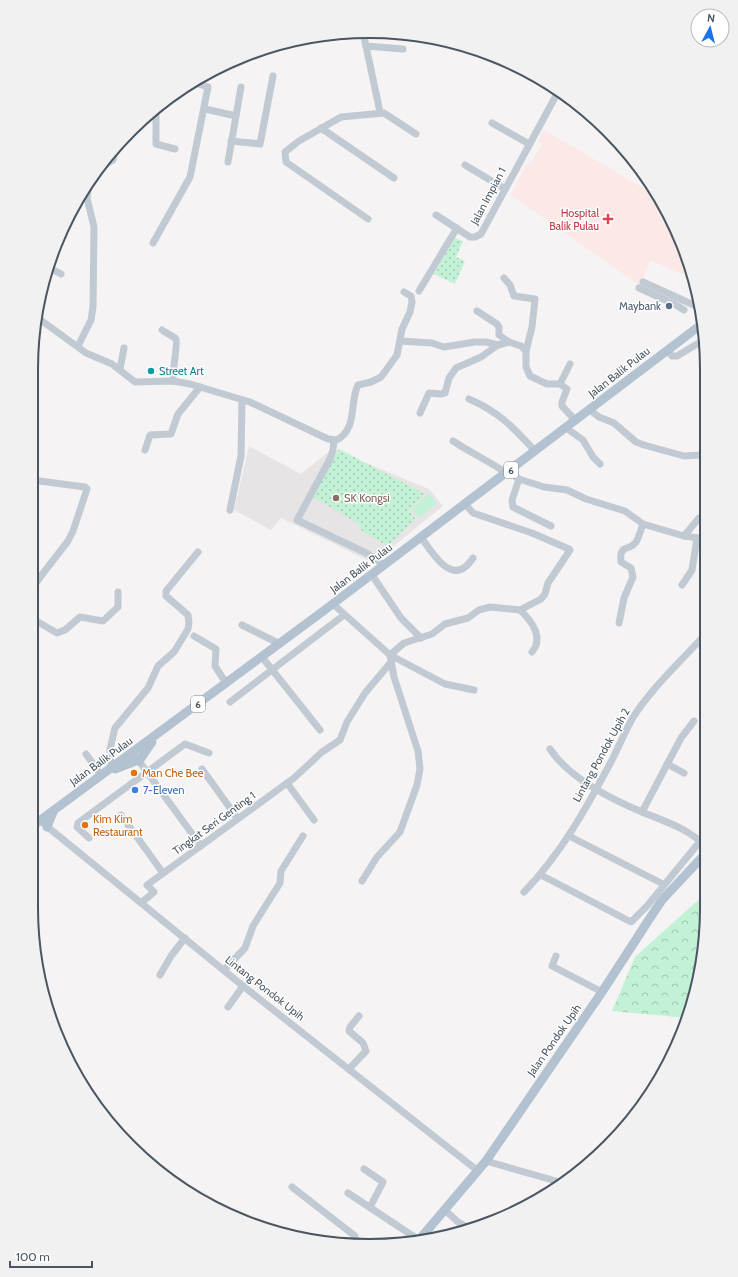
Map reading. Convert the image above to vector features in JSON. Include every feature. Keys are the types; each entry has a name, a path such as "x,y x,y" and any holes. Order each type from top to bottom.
{"main road":[{"name":"Jalan Balik Pulau","path":"40,821 106,772 136,758 160,732 280,644 576,421 697,328"},
{"path":"47,827 54,811"},
{"name":"Jalan Pondok Upih","path":"424,1234 446,1211 486,1161 602,992 662,900 700,859"}],"street":[{"path":"364,38 380,112"},
{"path":"366,46 403,50"},
{"path":"231,141 260,144 273,76"},
{"path":"153,243 190,177 208,85 201,84"},
{"path":"228,162 241,87"},
{"name":"Jalan Impian 1","path":"436,215 470,237 475,237 481,234 556,96"},
{"path":"204,109 236,116"},
{"path":"368,219 286,162 286,150 341,117 380,112 384,113 416,134"},
{"path":"156,116 156,144 175,149"},
{"path":"492,123 530,144"},
{"path":"321,128 394,178"},
{"path":"465,165 505,189"},
{"path":"78,346 91,320 93,307 94,227 87,195"},
{"path":"419,291 457,228"},
{"path":"54,270 61,274"},
{"path":"504,278 510,285 514,296 535,299 532,327 526,350 526,367 530,376 547,384 560,384 567,389 562,406 576,421"},
{"path":"684,310 641,285 694,306"},
{"path":"42,321 91,356 112,364 139,382 172,382 200,387 258,405 334,440 340,438 350,424 353,414 354,393 358,385 371,382 381,377 397,355 402,329 412,302 411,296 404,292"},
{"path":"477,311 500,327 499,335 509,342 521,346 526,350"},
{"path":"162,330 176,339 178,343 173,366 172,382"},
{"path":"400,341 432,343 444,347 480,341 498,345"},
{"path":"420,412 428,393 444,393 449,378 456,368 481,357 498,345 509,342"},
{"path":"667,350 672,356 677,356 697,344"},
{"path":"120,369 124,348"},
{"path":"560,384 570,364"},
{"path":"145,450 150,435 170,434 178,414 200,387"},
{"path":"469,399 495,412 535,451"},
{"path":"230,510 241,456 242,400"},
{"path":"590,410 599,418 614,423 636,442 684,456 700,455"},
{"path":"566,428 586,442 593,457 600,464"},
{"path":"334,440 330,459 297,520 366,553 384,565"},
{"path":"453,441 474,455 485,458 519,479 544,487 567,490 586,499 626,511 643,524 684,536 700,538"},
{"path":"519,479 512,500 513,507 552,526"},
{"path":"38,481 85,487 87,489 73,531 68,541 38,580"},
{"path":"465,504 473,513 532,533 569,548 569,554 551,578 542,597 520,610 533,625 538,638 537,645 532,652"},
{"path":"684,536 700,518"},
{"path":"619,623 624,598 633,574 631,568 621,562 621,552 622,549 636,542 643,524"},
{"path":"421,537 439,561 451,570 465,568 473,558"},
{"path":"682,585 692,570 696,538"},
{"path":"106,772 113,732 150,684 158,666 174,652 188,629 188,615 166,596 166,591 198,552"},
{"path":"372,574 401,618 421,638"},
{"path":"38,622 57,633 65,630 80,617 103,620 118,606 118,592"},
{"path":"332,604 391,659 445,684 474,690"},
{"name":"Tingkat Seri Genting 1","path":"141,903 154,892 147,885 294,778 322,752 340,740 347,722 365,693 404,643 432,634 450,622 468,618 485,608 498,607 520,610"},
{"path":"230,702 344,615"},
{"path":"242,625 280,644"},
{"path":"194,636 216,649 216,666 226,683"},
{"name":"Lintang Pondok Upih 2","path":"524,892 541,875 569,836 638,711 663,680 700,640"},
{"path":"262,657 320,730"},
{"path":"362,881 378,857 400,832 417,785 420,769 418,751 394,677 391,659"},
{"path":"642,812 681,738 694,721"},
{"path":"89,838 77,827 78,823 185,744 209,752"},
{"path":"541,875 628,921 636,918 700,841 675,824 642,812 596,789 564,766 550,749"},
{"path":"86,754 106,772"},
{"path":"136,758 200,846"},
{"path":"667,764 684,773"},
{"path":"202,769 238,819"},
{"path":"287,783 314,820"},
{"path":"121,815 163,874"},
{"name":"Lintang Pondok Upih","path":"40,821 243,986 478,1171"},
{"path":"224,970 245,948 252,934 253,926 280,883 281,871 303,836"},
{"path":"569,836 663,884"},
{"path":"160,975 171,956 185,938"},
{"path":"556,956 552,966 602,992"},
{"path":"228,1007 243,986"},
{"path":"349,1069 366,1051 363,1043 349,1031 350,1027 359,1016"},
{"path":"486,1161 556,1181"},
{"path":"364,1169 383,1182 370,1207"},
{"path":"292,1187 355,1236 355,1238"},
{"path":"348,1193 413,1236"},
{"path":"446,1211 464,1225"}],"shaded area":[{"name":"Hospital Balik Pulau","path":"544,130 647,191 675,242 686,274 681,274 651,260 639,285 511,195 527,163 531,164 542,144 538,141"},
{"name":"SK Kongsi","path":"249,446 301,474 332,449 429,489 443,506 373,563 281,518 271,530 234,510"}],"green space":[{"path":"455,238 463,241 456,257 465,261 455,284 434,274"},
{"path":"339,449 425,494 408,510 415,519 388,546 362,531 359,524 312,496"},
{"path":"429,494 437,503 419,518 411,509"},
{"path":"700,898 699,930 694,973 681,1017 612,1011 635,957"}],"place":[{"name":"Hospital Balik Pulau","path":"608,219"},
{"name":"Maybank","path":"669,306"},
{"name":"Street Art","path":"151,371"},
{"name":"SK Kongsi","path":"336,498"},
{"name":"Man Che Bee","path":"134,773"},
{"name":"7-Eleven","path":"135,790"},
{"name":"Kim Kim Restaurant","path":"85,825"}]}
